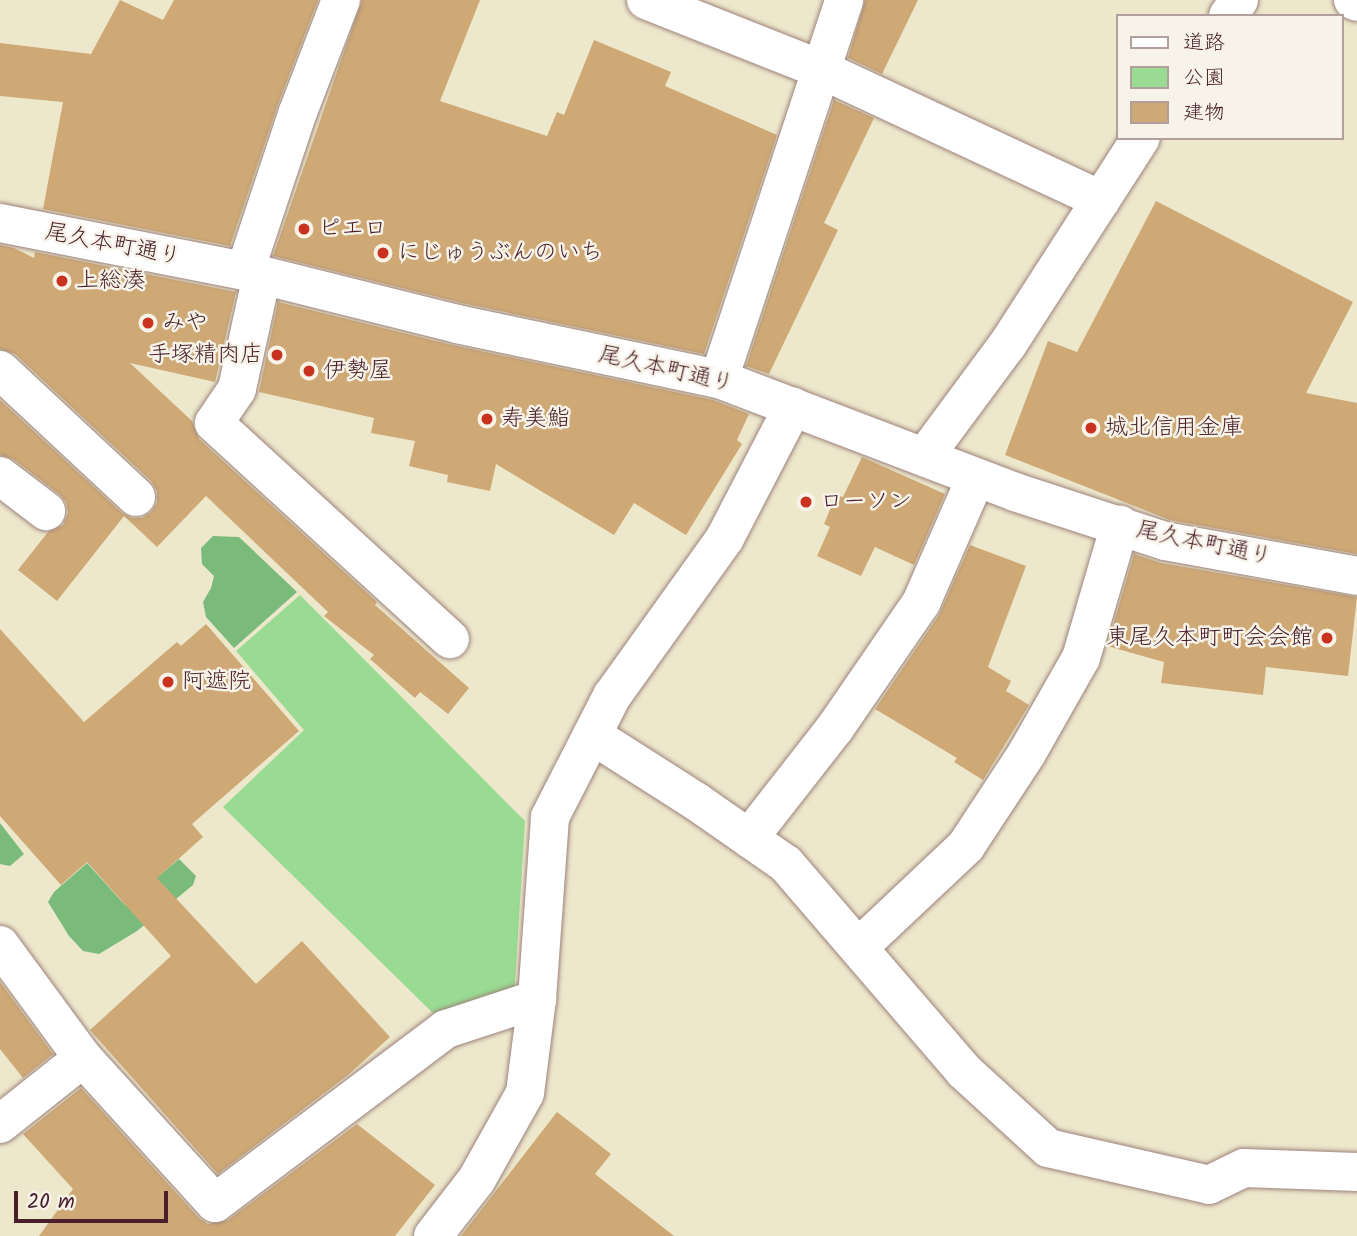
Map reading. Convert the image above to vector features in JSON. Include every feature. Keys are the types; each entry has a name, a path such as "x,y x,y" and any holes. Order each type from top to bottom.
{"street":[{"path":"341,0 298,112 253,273 237,389 214,423 450,639"},
{"path":"646,0 820,69 1101,200"},
{"path":"719,379 844,0"},
{"path":"925,456 1008,344 1140,140"},
{"name":"尾久本町通り","path":"0,223 253,273 457,324 719,379 976,477 1166,541 1357,576"},
{"path":"0,370 136,497"},
{"path":"433,1236 477,1179 525,1093 537,999 550,817 612,696 725,538 793,407"},
{"path":"0,476 46,511"},
{"path":"749,838 835,728 921,603 976,477"},
{"path":"859,947 966,846 1027,753 1081,659 1119,525"},
{"path":"592,735 786,864 964,1071 1048,1148 1209,1185 1244,1168 1357,1172"},
{"path":"0,945 83,1058 215,1203 446,1029 537,999"},
{"path":"0,1124 83,1058"}],"green space":[{"path":"213,536 239,537 297,592 234,648 206,617 203,602 214,576 202,564 201,548"},
{"path":"300,595 525,821 514,999 440,1020 223,807 304,730 236,651"},
{"path":"0,823 24,854 10,866 0,864"},
{"path":"179,859 196,876 193,885 137,931 99,954 83,951 69,936 48,902 54,892 87,863 125,905"}],"building":[{"path":"120,0 163,20 174,0 318,0 278,104 230,246 43,209 63,102 0,96 0,43 91,54"},
{"path":"362,0 480,0 440,101 547,136 557,112 564,115 594,40 671,72 665,86 777,135 704,354 462,303 273,256"},
{"path":"865,0 918,0 882,74 848,58"},
{"path":"834,100 874,118 824,223 838,230 769,374 746,366"},
{"path":"1156,201 1353,302 1306,393 1357,403 1357,554 1170,520 1005,455 1048,341 1077,352"},
{"path":"0,245 14,248 34,258 35,252 236,292 215,382 130,363 192,421 199,439 377,602 375,605 469,688 448,714 420,692 415,698 370,659 374,655 324,616 328,612 206,496 157,547 124,516 57,601 18,570 48,532 63,525 68,513 66,502 59,494 13,459 0,455 0,400 122,513 132,518 142,518 151,512 157,503 157,491 151,481 15,354 0,349"},
{"path":"278,302 452,345 713,400 749,414 737,440 742,444 686,535 634,503 614,535 496,464 490,491 447,482 448,475 409,466 415,441 371,433 374,418 259,392"},
{"path":"862,457 945,494 914,565 875,547 861,576 817,556 830,527 824,524 836,495 843,497"},
{"path":"970,545 1026,566 988,667 1011,681 1006,691 1029,705 983,780 954,762 957,758 875,709 939,615"},
{"path":"1134,554 1161,563 1357,597 1348,676 1266,667 1263,695 1161,683 1164,662 1107,646"},
{"path":"206,624 299,731 192,824 203,837 157,878 256,984 302,941 390,1037 348,1075 218,1174 90,1030 171,956 87,862 61,885 0,816 0,629 84,722 177,642 181,646"},
{"path":"0,982 53,1054 23,1078 0,1049"},
{"path":"81,1088 199,1218 208,1224 228,1220 357,1124 435,1185 395,1236 39,1236 73,1189 23,1134"},
{"path":"557,1112 611,1154 595,1174 674,1236 461,1236"}],"place":[{"name":"ピエロ","path":"304,229"},
{"name":"にじゅうぶんのいち","path":"383,253"},
{"name":"上総湊","path":"62,281"},
{"name":"みや","path":"148,323"},
{"name":"手塚精肉店","path":"277,355"},
{"name":"伊勢屋","path":"309,371"},
{"name":"寿美鮨","path":"487,419"},
{"name":"城北信用金庫","path":"1091,428"},
{"name":"ローソン","path":"806,502"},
{"name":"東尾久本町町会会館","path":"1327,638"},
{"name":"阿遮院","path":"168,682"}]}
